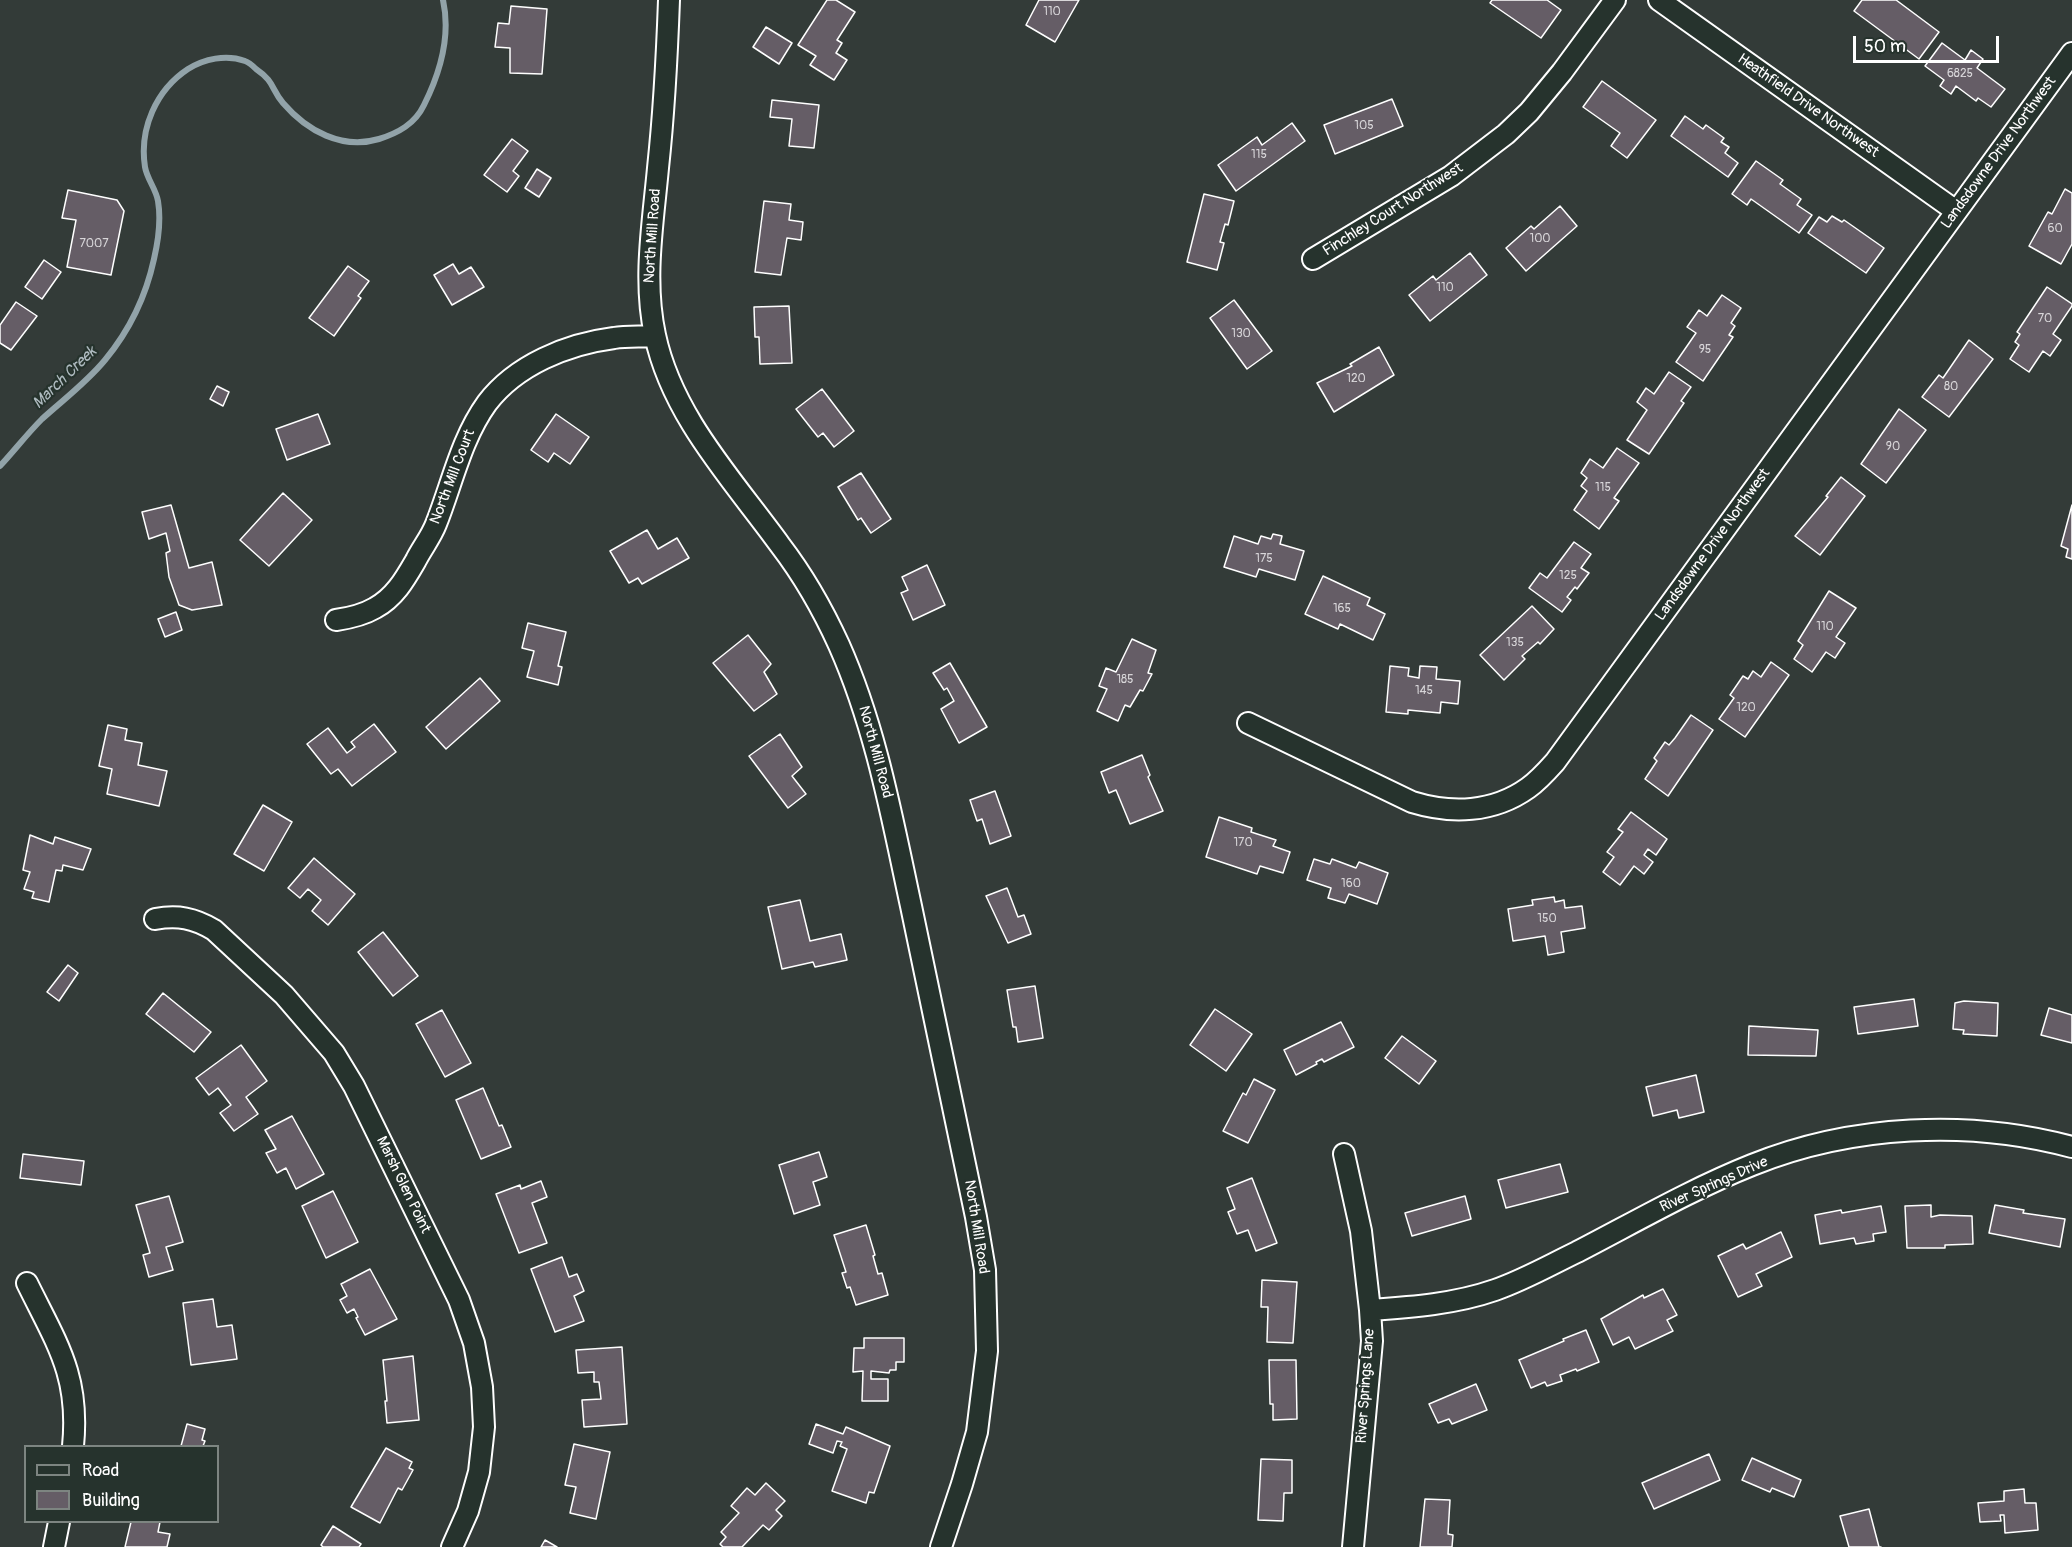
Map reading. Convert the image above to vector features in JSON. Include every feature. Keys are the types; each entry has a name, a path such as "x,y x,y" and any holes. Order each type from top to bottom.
{"street":[{"name":"North Mill Road","path":"669,0 666,91 649,268 650,303 655,336 665,370 679,401 718,463 782,547 806,584 838,642 862,701 884,778 976,1217 985,1270 987,1351 976,1432 941,1547"},
{"name":"Finchley Court Northwest","path":"1313,260 1451,176 1506,134 1562,72 1615,0"},
{"name":"Heathfield Drive Northwest","path":"1659,0 1956,211"},
{"name":"Landsdowne Drive Northwest","path":"1248,723 1412,802 1430,807 1455,810 1483,808 1507,800 1529,787 1555,762 2072,53"},
{"name":"North Mill Court","path":"336,620 375,609 391,597 404,582 435,527 469,431 488,402 508,381 533,364 574,346 614,338 655,336"},
{"name":"Marsh Glen Point","path":"155,919 170,916 186,918 201,922 214,930 284,995 334,1053 354,1086 459,1300 474,1343 482,1387 484,1427 479,1472 468,1511 452,1547"},
{"name":"River Springs Drive","path":"1370,1310 1432,1305 1493,1291 1526,1278 1712,1182 1754,1164 1831,1141 1911,1130 1965,1130 2010,1134 2072,1147"},
{"name":"River Springs Lane","path":"1344,1154 1361,1231 1372,1341 1353,1547"},
{"path":"27,1283 65,1361 73,1389 75,1421 73,1445"},
{"path":"54,1547 59,1523"}],"building":[{"path":"827,0 836,0 855,12 837,40 842,43 836,53 847,60 834,80 810,65 816,56 798,45"},
{"path":"1039,0 1079,0 1055,42 1026,25"},
{"path":"1492,0 1547,0 1561,10 1541,38 1490,3"},
{"path":"1862,0 1896,0 1939,32 1919,59 1854,11"},
{"path":"511,6 547,9 542,74 510,73 510,48 495,47 498,23 509,24"},
{"path":"766,27 792,43 779,64 753,47"},
{"path":"1942,43 1965,60 1971,50 1983,59 1977,68 2005,89 1991,107 1978,98 1976,101 1956,86 1951,94 1940,86 1944,80 1925,66"},
{"path":"1602,81 1656,120 1627,158 1611,146 1620,133 1583,107"},
{"path":"1392,99 1403,126 1335,154 1324,125"},
{"path":"772,100 819,105 814,148 789,146 792,119 770,117"},
{"path":"1685,116 1703,129 1706,125 1724,138 1721,142 1729,147 1725,153 1738,163 1728,177 1671,136"},
{"path":"1292,123 1305,141 1236,191 1218,165 1257,137 1262,145"},
{"path":"512,139 528,151 513,171 519,176 507,192 484,175"},
{"path":"1756,161 1783,180 1780,184 1801,199 1797,205 1812,215 1799,233 1751,199 1747,205 1732,194"},
{"path":"537,169 551,178 539,197 525,188"},
{"path":"2065,189 2072,193 2072,244 2061,264 2029,246 2048,212 2052,214"},
{"path":"68,190 117,200 124,211 111,275 67,267 76,220 62,218"},
{"path":"1204,194 1234,201 1228,225 1225,224 1220,242 1224,243 1217,270 1187,262"},
{"path":"764,201 791,204 789,220 803,222 801,240 787,238 781,275 755,272"},
{"path":"1560,206 1577,226 1526,271 1506,248 1531,226 1534,229"},
{"path":"1832,216 1842,222 1844,220 1884,248 1866,273 1808,233 1819,217 1827,222"},
{"path":"1470,253 1487,275 1430,321 1409,295 1433,276 1436,280"},
{"path":"44,260 61,272 42,299 25,287"},
{"path":"453,264 459,274 471,267 484,287 452,305 434,275"},
{"path":"348,266 369,281 358,296 361,298 334,336 309,318"},
{"path":"2047,287 2072,306 2053,334 2061,340 2050,356 2043,351 2029,372 2010,359 2019,345 2015,342 2020,334 2017,332"},
{"path":"1722,295 1741,308 1731,323 1735,326 1729,335 1733,337 1703,381 1676,362 1696,333 1687,327 1699,310 1707,316"},
{"path":"1234,300 1272,351 1247,369 1210,318"},
{"path":"16,302 37,316 11,350 0,343 0,325"},
{"path":"789,306 792,363 760,364 759,337 755,337 754,307"},
{"path":"1969,340 1993,359 1949,417 1922,397 1939,375 1943,378"},
{"path":"1379,347 1394,375 1334,412 1317,383 1352,366 1350,364"},
{"path":"1669,372 1691,387 1681,401 1684,403 1649,454 1627,440 1647,410 1637,402 1646,388 1654,394"},
{"path":"217,386 229,392 223,406 210,399"},
{"path":"822,389 854,431 834,447 823,433 818,437 796,409"},
{"path":"1899,409 1926,430 1886,483 1861,464"},
{"path":"318,414 330,444 287,460 276,429"},
{"path":"556,414 589,437 570,464 554,453 548,462 531,450"},
{"path":"1617,448 1639,463 1614,498 1619,501 1599,529 1574,510 1587,491 1581,486 1587,478 1581,473 1590,459 1603,468"},
{"path":"861,473 891,519 871,533 861,518 858,520 838,487"},
{"path":"1841,477 1865,496 1820,555 1795,536 1828,497 1826,496"},
{"path":"283,493 312,520 269,566 240,540"},
{"path":"171,505 189,568 212,562 222,605 192,610 179,605 169,577 166,553 170,551 166,533 149,539 142,512"},
{"path":"2072,505 2072,559 2066,557 2068,549 2061,546"},
{"path":"647,530 658,549 677,538 689,558 642,584 638,578 629,583 610,551"},
{"path":"1273,534 1282,536 1280,544 1304,551 1295,580 1259,569 1256,577 1224,567 1234,536 1258,544 1261,536 1271,539"},
{"path":"1574,542 1591,554 1581,568 1589,573 1577,589 1575,587 1567,597 1571,600 1562,612 1529,588 1540,573 1547,578"},
{"path":"927,565 945,605 913,620 901,593 908,590 902,577"},
{"path":"1323,576 1370,598 1367,605 1385,614 1373,640 1340,624 1338,629 1305,614"},
{"path":"1829,591 1856,608 1836,637 1845,643 1835,658 1826,652 1812,672 1794,659 1803,645 1798,641"},
{"path":"1532,606 1554,629 1540,644 1538,642 1522,656 1525,659 1504,680 1480,655"},
{"path":"176,612 182,630 165,637 158,619"},
{"path":"528,623 566,632 558,666 562,667 558,685 527,677 534,651 522,648"},
{"path":"748,635 771,664 764,672 777,694 754,711 713,663"},
{"path":"1132,639 1156,650 1148,673 1152,674 1143,691 1140,690 1130,707 1125,705 1118,721 1097,711 1107,689 1099,686 1106,668 1116,672"},
{"path":"1771,662 1789,675 1745,737 1719,719 1734,698 1730,695 1743,676 1748,679 1753,671 1761,677"},
{"path":"950,663 987,727 959,743 941,709 954,701 947,688 944,690 933,673"},
{"path":"1390,666 1409,668 1408,676 1419,678 1420,666 1437,667 1436,679 1460,681 1458,704 1441,702 1440,713 1408,710 1408,714 1386,712"},
{"path":"480,678 500,701 446,749 426,727"},
{"path":"1691,715 1713,730 1668,796 1645,779 1657,761 1654,758 1665,742 1669,745"},
{"path":"374,724 396,752 352,786 338,769 331,774 307,744 328,728 347,753 355,747 351,742"},
{"path":"108,725 127,729 125,740 142,743 138,765 167,771 159,806 107,794 112,769 99,766"},
{"path":"780,734 802,767 792,776 806,794 788,808 749,756"},
{"path":"1142,755 1150,775 1148,777 1163,811 1130,824 1116,790 1109,793 1101,772"},
{"path":"995,791 1011,836 990,844 982,819 977,821 970,800"},
{"path":"263,805 292,822 264,871 234,854"},
{"path":"1631,812 1667,839 1656,855 1648,849 1644,855 1653,862 1644,874 1634,866 1620,885 1603,872 1614,857 1607,852 1623,832 1618,829"},
{"path":"1219,817 1252,828 1251,832 1276,840 1273,846 1290,852 1283,873 1260,866 1257,874 1206,857"},
{"path":"30,835 53,844 55,837 91,849 83,870 63,865 62,871 56,870 49,902 32,898 34,892 24,889 30,872 23,870"},
{"path":"314,858 355,894 328,925 312,911 321,900 308,889 300,898 288,888"},
{"path":"1314,859 1330,864 1332,859 1356,868 1359,862 1388,873 1377,904 1349,894 1345,903 1328,898 1331,888 1307,880"},
{"path":"1007,888 1018,917 1024,915 1031,934 1008,943 986,896"},
{"path":"1554,897 1555,902 1564,900 1565,908 1582,906 1585,928 1561,932 1564,952 1548,955 1545,936 1513,941 1508,909 1533,905 1532,900"},
{"path":"800,900 810,941 841,934 847,960 815,967 813,962 782,969 768,907"},
{"path":"383,932 418,976 393,996 358,952"},
{"path":"68,965 78,973 59,1001 47,992"},
{"path":"1035,986 1043,1038 1018,1042 1007,990"},
{"path":"163,993 211,1032 194,1052 146,1014"},
{"path":"1914,999 1918,1026 1858,1034 1854,1007"},
{"path":"1964,1001 1998,1003 1997,1036 1963,1034 1964,1030 1953,1029 1955,1003"},
{"path":"2049,1008 2072,1015 2072,1043 2041,1035"},
{"path":"1215,1009 1252,1034 1226,1071 1190,1045"},
{"path":"442,1010 471,1063 445,1077 416,1024"},
{"path":"1341,1022 1354,1047 1324,1062 1322,1059 1296,1075 1284,1050"},
{"path":"1749,1026 1818,1030 1816,1056 1748,1055"},
{"path":"1402,1036 1436,1061 1419,1084 1385,1058"},
{"path":"241,1045 267,1081 246,1097 258,1114 234,1131 220,1113 231,1105 218,1088 209,1095 196,1078"},
{"path":"1696,1075 1704,1112 1679,1118 1677,1110 1653,1116 1646,1087"},
{"path":"1254,1079 1275,1090 1248,1143 1223,1131 1243,1093 1246,1095"},
{"path":"483,1088 499,1126 502,1125 511,1147 481,1159 456,1100"},
{"path":"292,1116 324,1174 296,1189 286,1168 277,1173 266,1153 276,1149 265,1130"},
{"path":"819,1152 827,1177 813,1182 820,1205 794,1214 779,1165"},
{"path":"23,1154 84,1161 81,1185 20,1178"},
{"path":"1560,1164 1568,1192 1506,1208 1498,1180"},
{"path":"1252,1178 1277,1243 1256,1251 1248,1230 1237,1234 1228,1212 1235,1209 1227,1188"},
{"path":"541,1181 547,1197 532,1203 547,1243 519,1253 496,1194 520,1185 521,1189"},
{"path":"333,1191 358,1242 326,1258 302,1206"},
{"path":"169,1196 183,1242 166,1247 173,1270 149,1277 143,1255 150,1253 136,1205"},
{"path":"1465,1196 1471,1219 1412,1236 1405,1213"},
{"path":"1931,1205 1931,1217 1972,1216 1973,1244 1945,1245 1945,1248 1907,1248 1905,1206"},
{"path":"1995,1205 2024,1210 2023,1213 2065,1219 2060,1247 1989,1233"},
{"path":"1881,1206 1886,1232 1873,1234 1874,1241 1856,1244 1854,1238 1820,1244 1815,1215"},
{"path":"866,1225 878,1274 882,1273 888,1295 856,1305 842,1273 846,1272 834,1235"},
{"path":"1781,1232 1792,1257 1756,1274 1762,1286 1738,1297 1718,1256 1743,1244 1746,1249"},
{"path":"562,1257 569,1277 577,1274 584,1291 574,1296 584,1321 555,1332 531,1269"},
{"path":"370,1269 397,1319 365,1335 354,1309 347,1313 340,1300 347,1296 341,1284"},
{"path":"1262,1280 1297,1282 1293,1343 1267,1342 1268,1307 1261,1307"},
{"path":"1663,1289 1677,1315 1667,1320 1673,1331 1635,1349 1629,1337 1613,1345 1601,1319 1643,1295 1644,1298"},
{"path":"213,1299 217,1327 232,1325 237,1359 191,1365 183,1303"},
{"path":"1586,1330 1599,1362 1560,1375 1562,1381 1547,1386 1545,1382 1531,1388 1519,1360"},
{"path":"864,1338 904,1338 904,1362 896,1362 896,1370 890,1370 889,1373 871,1371 871,1379 888,1379 888,1401 862,1401 863,1371 853,1372 854,1348 864,1348"},
{"path":"622,1347 627,1424 584,1427 582,1400 601,1399 599,1382 594,1382 594,1372 578,1373 576,1350"},
{"path":"413,1356 419,1420 387,1423 383,1360"},
{"path":"1269,1360 1296,1360 1297,1419 1273,1420 1273,1404 1270,1404"},
{"path":"1476,1384 1487,1410 1452,1424 1449,1419 1438,1423 1429,1404"},
{"path":"187,1424 205,1429 202,1440 205,1441 203,1445 181,1445"},
{"path":"816,1424 843,1434 846,1427 890,1446 874,1493 869,1492 866,1503 832,1491 847,1449 840,1446 842,1442 837,1441 833,1453 809,1444"},
{"path":"574,1444 610,1452 596,1519 570,1513 576,1487 565,1485"},
{"path":"386,1448 412,1462 409,1468 413,1470 402,1490 398,1488 380,1523 351,1507"},
{"path":"1709,1454 1720,1480 1654,1509 1642,1483"},
{"path":"1752,1458 1801,1480 1794,1497 1772,1488 1770,1492 1742,1480"},
{"path":"1261,1459 1292,1460 1292,1493 1284,1493 1283,1521 1258,1520"},
{"path":"766,1483 785,1501 776,1510 782,1516 769,1530 763,1525 742,1547 723,1547 720,1544 726,1537 721,1532 739,1513 731,1506 747,1488 755,1495"},
{"path":"2024,1489 2025,1503 2036,1503 2038,1530 2005,1533 2004,1515 2000,1515 2001,1521 1980,1522 1978,1503 2004,1501 2004,1491"},
{"path":"1425,1499 1450,1500 1448,1534 1453,1535 1452,1547 1420,1547"},
{"path":"1869,1509 1879,1547 1849,1547 1840,1516"},
{"path":"131,1523 160,1523 158,1532 170,1534 167,1547 125,1547"},
{"path":"333,1526 361,1544 359,1547 323,1547 321,1545"},
{"path":"545,1540 557,1547 541,1547"}],"waterway":[{"name":"March Creek","path":"0,466 42,419 105,360 122,337 141,300 151,273 159,223 157,197 145,167 145,139 152,112 167,88 188,69 201,63 223,58 238,59 248,62 262,74 292,113 314,130 326,136 352,142 379,139 411,123 430,93 445,41 443,0"}]}
